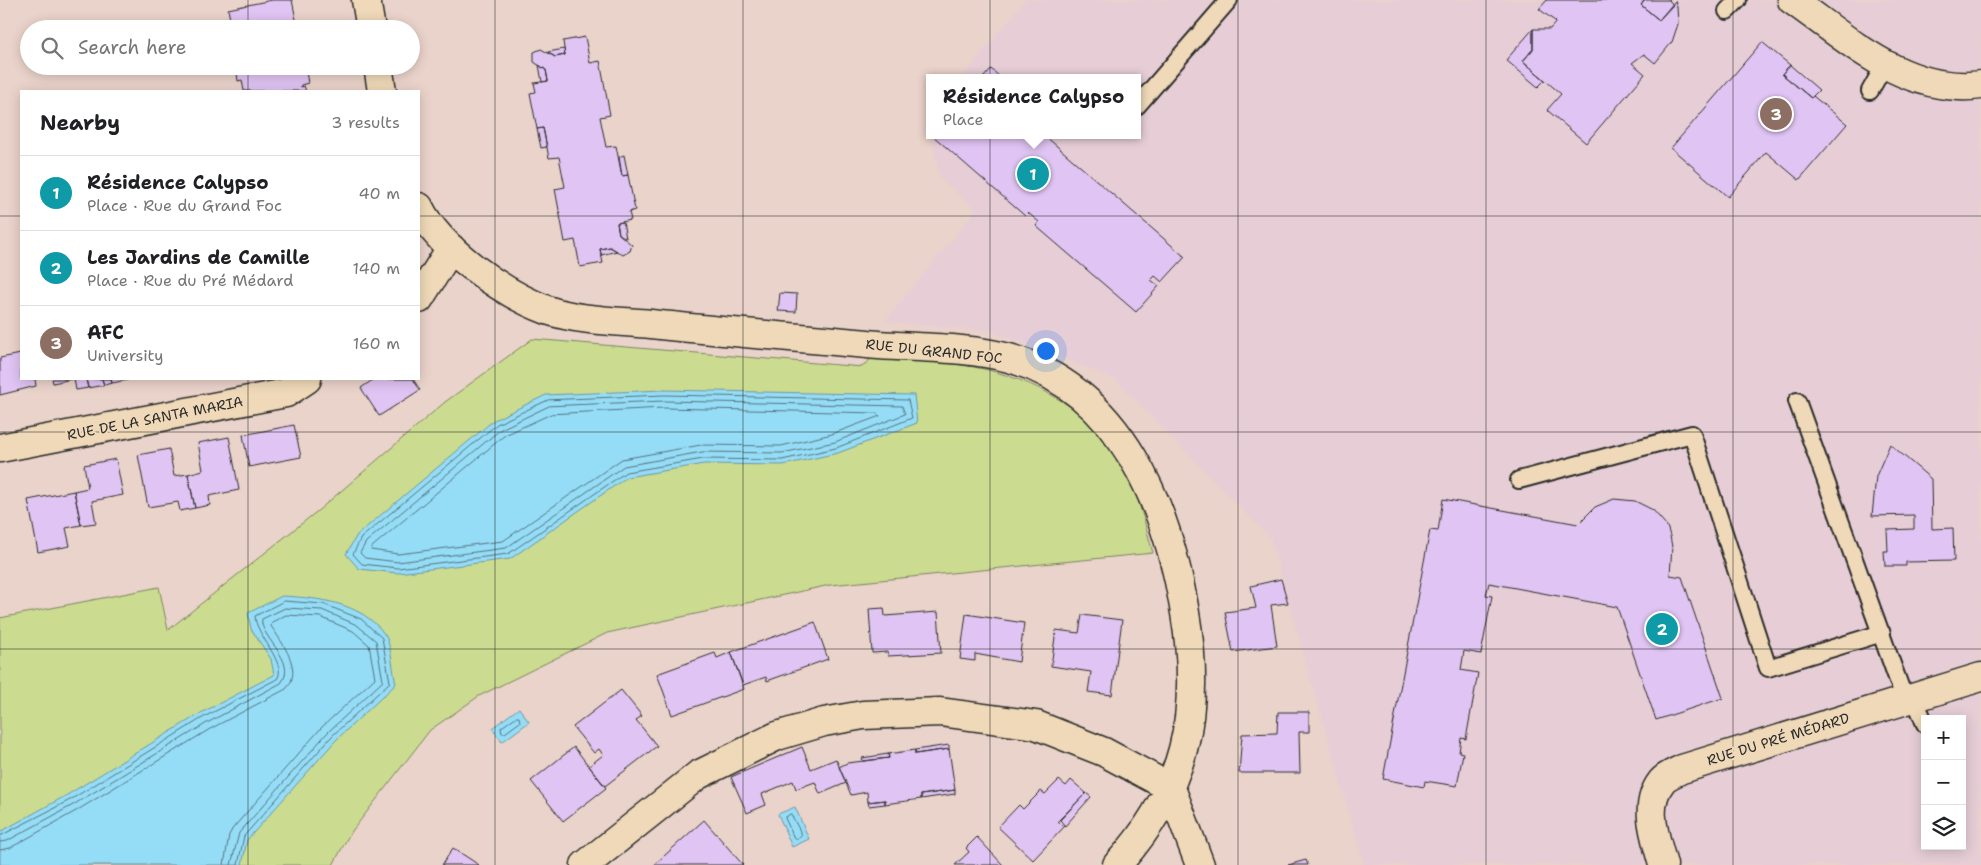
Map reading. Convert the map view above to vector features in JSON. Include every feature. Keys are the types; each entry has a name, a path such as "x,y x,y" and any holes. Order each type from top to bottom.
{"street":[{"path":"366,0 369,20"},
{"path":"1792,0 1828,28 1885,64 1932,85 1981,86"},
{"path":"379,75 382,90"},
{"name":"RUE DU GRAND FOC","path":"420,208 450,248 499,287 547,310 577,317 731,333 968,352 1017,362 1044,372 1072,390 1098,412 1121,437 1142,469 1171,551 1183,598 1191,647 1192,684 1189,724 1181,758 1171,788 1155,818 1117,865"},
{"path":"420,297 450,248"},
{"name":"RUE DE LA SANTA MARIA","path":"0,448 286,393 306,380"},
{"name":"RUE DU PRÉ MÉDARD","path":"1663,865 1653,827 1651,802 1662,780 1682,769 1981,677"},
{"path":"585,865 698,775 777,736 824,722 863,715 940,712 1036,725 1104,752 1171,788 1200,865"}],"lane":[{"path":"1141,101 1229,0"},
{"path":"1870,91 1885,64"},
{"path":"1797,401 1882,633 1910,699 1921,717"},
{"path":"1518,480 1692,434 1768,668 1882,633"}],"shaded area":[{"path":"1025,0 1981,0 1981,865 1364,865 1270,538 1115,379 993,332 884,322 976,210 940,178 932,139 1141,139 1141,74 965,74"}],"green space":[{"path":"532,339 862,367 872,358 936,362 997,372 1041,389 1062,401 1099,431 1114,450 1135,490 1153,553 830,585 607,633 479,696 430,730 349,835 333,865 0,865 0,618 159,587 168,630 320,509 445,402"}],"water":[{"path":"663,390 914,395 917,423 838,453 783,465 704,464 627,477 510,559 398,573 359,569 346,554 357,535 494,420 546,395"},
{"path":"282,596 310,598 338,604 364,615 375,624 387,639 396,684 336,740 247,840 242,865 0,865 0,832 67,795 201,713 274,675 271,659 251,629 248,613"},
{"path":"519,708 529,722 502,742 492,728"},
{"path":"795,807 809,839 792,847 778,814"}],"building":[{"path":"272,0 292,0 296,20 230,20 228,9"},
{"path":"1547,0 1645,0 1641,5 1659,20 1675,1 1677,7 1678,24 1672,42 1655,63 1644,54 1632,63 1645,74 1586,143 1547,110 1561,94 1523,61 1533,49 1533,29 1550,29 1556,22 1539,9"},
{"path":"1645,0 1669,0 1673,5 1659,20 1641,5"},
{"path":"1533,29 1533,49 1523,61 1545,80 1538,87 1506,60"},
{"path":"585,37 590,63 600,61 610,115 600,117 606,147 616,146 622,176 628,175 635,210 629,212 631,220 617,223 619,234 632,245 630,251 623,255 610,247 600,249 603,263 580,267 575,240 565,242 555,189 565,187 559,157 549,158 543,128 537,129 530,93 536,92 534,83 548,81 546,70 534,62 534,52 541,49 555,57 565,55 563,41"},
{"path":"1762,42 1790,65 1782,74 1847,124 1799,180 1766,152 1728,197 1671,148"},
{"path":"564,49 565,55 555,57 548,52"},
{"path":"539,65 546,70 548,81 542,82"},
{"path":"1790,65 1819,90 1811,98 1782,74"},
{"path":"991,69 997,74 987,74"},
{"path":"237,75 307,75 308,83 301,85 301,87 304,86 306,90 244,90 242,80 238,81"},
{"path":"543,128 547,147 541,148 537,129"},
{"path":"937,139 1049,139 1185,257 1162,282 1155,276 1151,280 1159,286 1136,312 1036,226 1039,222 1028,213 1025,216"},
{"path":"624,155 628,175 622,176 619,157"},
{"path":"623,222 626,238 619,234 617,223"},
{"path":"610,247 617,251 601,255 600,249"},
{"path":"780,293 797,294 796,312 778,311"},
{"path":"20,354 20,380 35,380 36,386 0,395 0,358"},
{"path":"52,380 67,380 53,383"},
{"path":"74,380 86,380 88,388 76,390"},
{"path":"86,380 102,380 104,385 88,388"},
{"path":"102,380 111,380 112,383 104,385"},
{"path":"111,380 128,380 112,383"},
{"path":"373,380 414,380 420,390 379,416 361,388"},
{"path":"294,425 301,457 249,467 243,435"},
{"path":"229,437 239,490 209,496 210,505 195,508 188,474 203,470 198,443"},
{"path":"1890,444 1931,479 1932,529 1953,528 1954,561 1906,562 1906,566 1885,566 1884,551 1888,551 1887,530 1914,529 1914,515 1872,516 1876,476"},
{"path":"169,449 174,476 188,474 195,508 180,511 178,502 148,507 138,455"},
{"path":"116,459 123,495 92,501 96,523 81,525 74,491 88,488 84,465"},
{"path":"74,491 81,525 66,528 70,546 38,552 28,500"},
{"path":"1443,499 1578,524 1595,507 1614,499 1635,501 1653,510 1667,526 1672,547 1670,575 1682,577 1723,698 1656,720 1617,607 1489,583 1486,595 1492,596 1481,654 1464,651 1461,670 1478,673 1466,739 1461,738 1459,752 1463,753 1457,786 1425,781 1424,787 1383,779 1430,530 1438,531"},
{"path":"1281,579 1288,603 1271,605 1277,646 1233,652 1225,612 1256,608 1251,586"},
{"path":"884,608 885,616 938,612 941,653 888,656 887,652 872,653 869,609"},
{"path":"966,614 1024,623 1019,662 975,654 975,661 960,659"},
{"path":"1082,615 1122,620 1112,695 1088,692 1091,672 1051,666 1056,630 1079,633"},
{"path":"815,622 828,659 767,681 766,677 743,685 731,652"},
{"path":"731,652 744,689 672,715 657,674 715,653 717,658"},
{"path":"621,690 642,716 636,720 657,746 605,786 589,766 603,755 599,749 594,753 573,727"},
{"path":"1278,712 1309,712 1309,732 1299,732 1300,773 1239,773 1242,734 1277,733"},
{"path":"949,745 949,749 915,754 915,750"},
{"path":"574,747 606,788 563,821 531,781"},
{"path":"802,747 811,769 836,759 846,783 820,794 815,782 796,789 793,781 762,794 766,805 747,813 731,777"},
{"path":"949,749 955,790 921,795 921,799 885,804 885,800 868,802 867,792 851,795 839,767 847,763 889,758 888,754 915,750 915,754"},
{"path":"888,754 889,758 863,761 862,758"},
{"path":"1059,780 1066,786 1071,780 1086,793 1058,821 1064,827 1033,860 998,827 1019,805 1023,809 1041,791 1045,794"},
{"path":"955,790 955,794 921,799 921,795"},
{"path":"1086,793 1091,797 1065,826 1060,820"},
{"path":"885,800 885,804 869,806 868,802"},
{"path":"704,820 743,865 654,865"},
{"path":"977,837 1003,865 955,865 969,852 966,848"},
{"path":"453,848 479,865 442,865"},
{"path":"1306,860 1308,865 1288,865"}],"place":[{"name":"AFC","path":"1776,114"},
{"name":"Résidence Calypso","path":"1033,174"},
{"name":"Les Jardins de Camille","path":"1662,629"}]}
